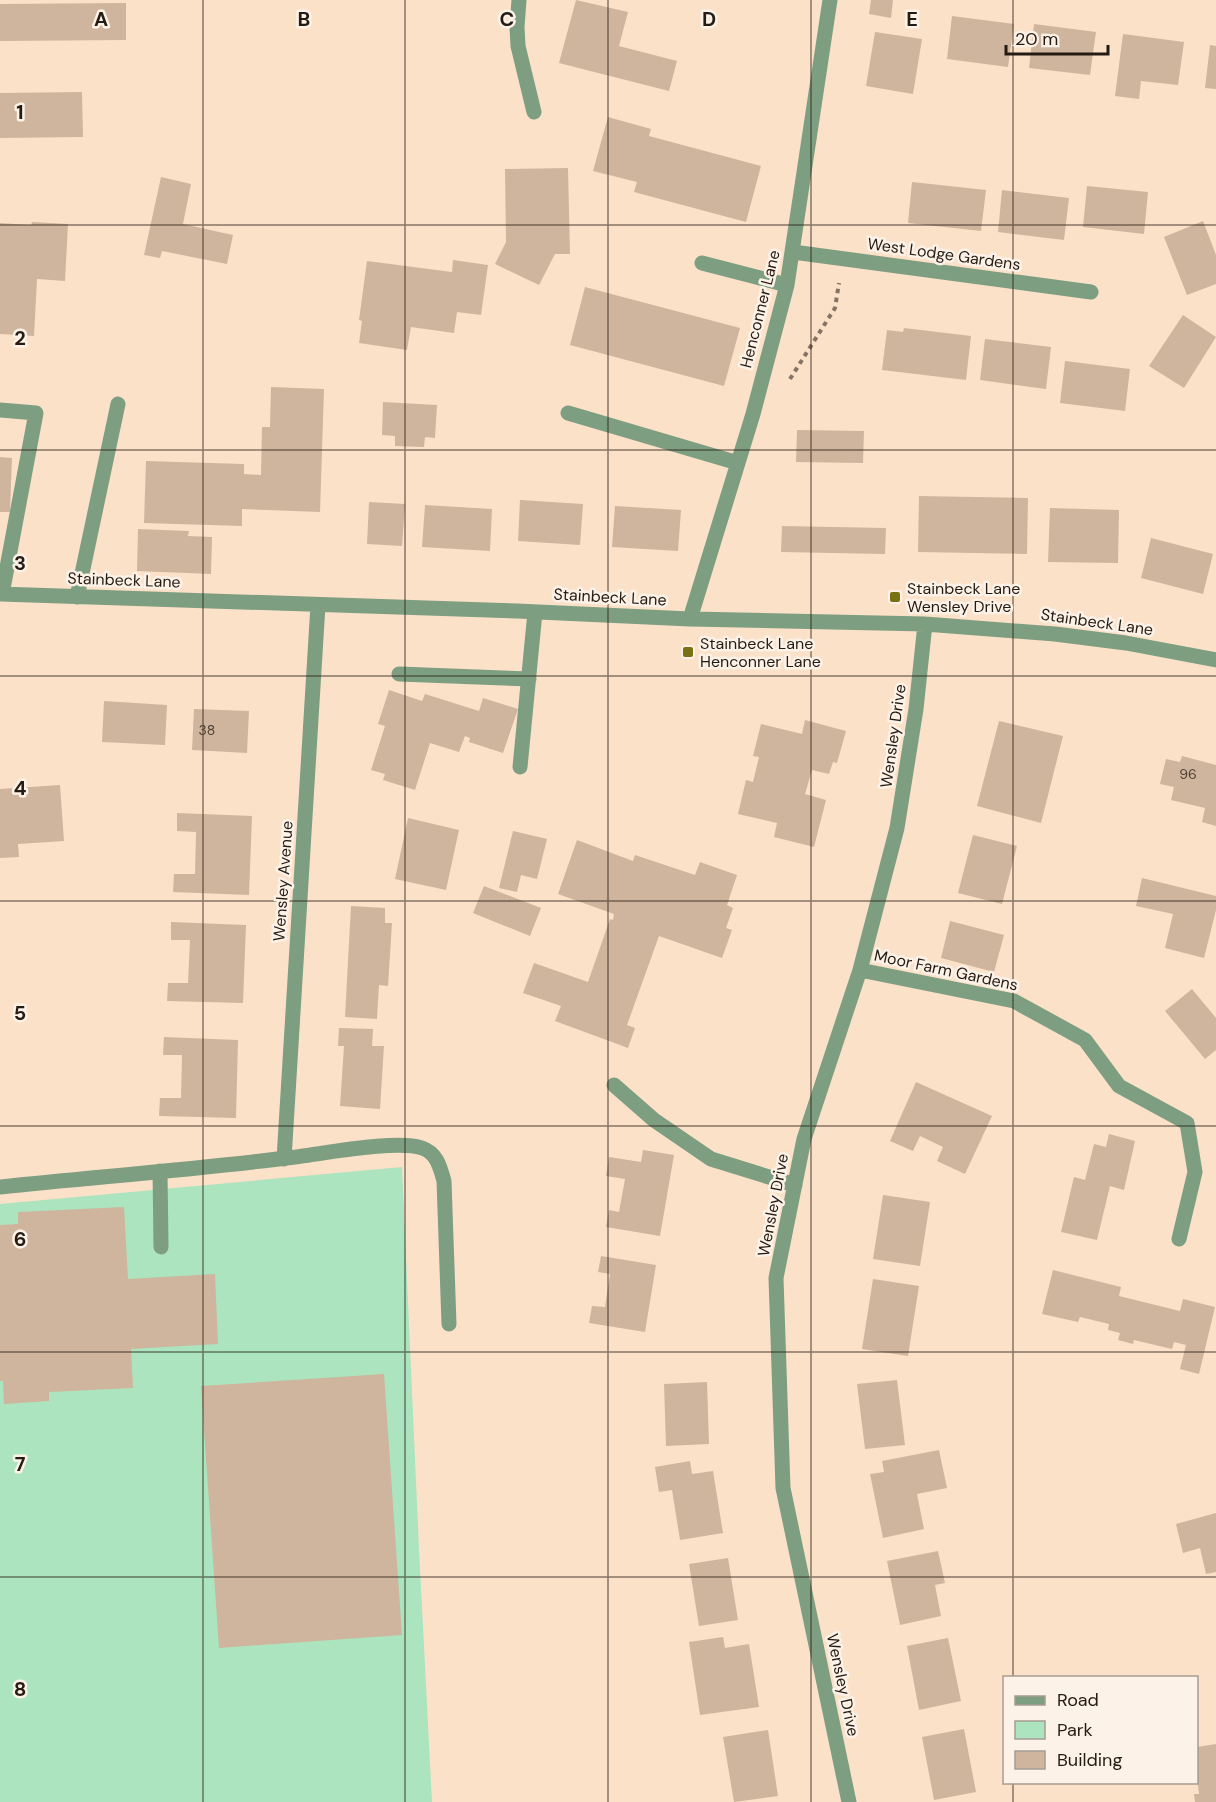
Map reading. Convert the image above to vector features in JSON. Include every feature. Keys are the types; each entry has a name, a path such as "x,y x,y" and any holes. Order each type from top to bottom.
{"street":[{"path":"519,0 518,46 534,112"},
{"name":"Henconner Lane","path":"690,619 738,463 787,285 830,0"},
{"name":"West Lodge Gardens","path":"793,252 1091,292"},
{"path":"702,263 787,285"},
{"path":"77,597 118,404"},
{"path":"0,410 36,413 1,594"},
{"path":"568,413 738,463"},
{"name":"Stainbeck Lane","path":"1,594 690,619 925,624 1055,634 1126,643 1216,660"},
{"name":"Wensley Avenue","path":"284,1159 318,605"},
{"path":"520,767 535,612"},
{"name":"Wensley Drive","path":"849,1802 783,1488 776,1278 804,1139 860,970 897,828 916,709 925,624"},
{"path":"399,674 529,679"},
{"name":"Moor Farm Gardens","path":"860,970 1014,1001 1084,1040 1119,1086 1187,1123 1195,1172 1179,1239"},
{"path":"614,1084 654,1120 711,1159 795,1185"},
{"path":"0,1186 284,1159 399,1145 422,1148 430,1152 437,1160 444,1181 449,1324"},
{"path":"160,1171 161,1247"}],"path":[{"path":"784,388 835,308 844,259"}],"green space":[{"path":"402,1167 432,1802 0,1802 0,1204"}],"building":[{"path":"576,0 628,12 619,46 677,61 669,91 559,63"},
{"path":"871,0 893,0 891,18 869,14"},
{"path":"126,3 126,40 0,41 0,4"},
{"path":"952,16 1014,24 1008,67 947,59"},
{"path":"1034,24 1096,32 1090,75 1029,68"},
{"path":"875,32 922,39 913,94 866,86"},
{"path":"1123,34 1184,42 1178,85 1141,81 1139,99 1115,96"},
{"path":"1210,45 1216,46 1216,89 1205,88"},
{"path":"82,92 83,137 0,138 0,93"},
{"path":"608,117 651,129 649,136 761,166 746,222 634,192 637,182 593,171"},
{"path":"568,168 570,254 555,254 539,285 495,264 506,242 505,169"},
{"path":"161,177 191,184 183,224 233,235 227,264 162,251 160,258 144,255"},
{"path":"912,182 986,190 981,231 908,223"},
{"path":"1087,186 1148,192 1144,234 1083,227"},
{"path":"1002,190 1069,198 1064,240 998,232"},
{"path":"1203,221 1216,255 1216,284 1187,295 1164,237"},
{"path":"32,222 68,224 65,281 37,279 34,336 0,334 0,223 31,225"},
{"path":"453,260 488,265 481,315 457,312 454,333 411,327 407,350 359,343 362,321 359,320 367,261 452,272"},
{"path":"585,287 740,328 724,386 570,345"},
{"path":"1183,315 1216,337 1184,388 1149,366"},
{"path":"904,328 971,336 966,380 882,370 887,330 903,332"},
{"path":"985,339 1051,347 1046,389 980,380"},
{"path":"1065,361 1130,369 1125,411 1060,403"},
{"path":"271,387 324,389 320,512 242,509 242,526 144,523 146,461 244,464 244,474 261,475 262,427 270,427"},
{"path":"383,402 437,405 435,438 425,437 424,447 395,446 395,436 382,435"},
{"path":"797,430 864,431 863,463 796,462"},
{"path":"0,457 12,458 10,512 0,512"},
{"path":"919,496 1028,498 1027,554 918,552"},
{"path":"520,500 583,504 580,545 518,541"},
{"path":"369,502 405,504 402,546 367,544"},
{"path":"425,505 492,509 490,551 422,547"},
{"path":"615,506 681,510 678,551 612,547"},
{"path":"1050,508 1119,510 1118,563 1048,562"},
{"path":"782,526 886,528 885,554 781,552"},
{"path":"138,529 189,531 188,536 212,537 211,574 137,571"},
{"path":"1151,538 1213,554 1203,594 1141,578"},
{"path":"389,690 422,701 425,694 479,711 483,698 518,709 503,753 469,742 470,738 465,736 459,752 430,743 415,790 383,780 385,774 371,770 385,726 378,724"},
{"path":"104,701 167,705 165,745 102,742"},
{"path":"194,709 249,711 247,753 192,750"},
{"path":"805,720 846,731 837,763 833,762 829,774 812,770 805,794 826,800 814,847 774,837 777,823 738,814 746,780 753,782 759,757 753,756 761,724 802,734"},
{"path":"999,721 1063,736 1041,823 977,806"},
{"path":"1182,756 1216,765 1216,826 1202,822 1205,808 1171,800 1174,787 1160,784 1166,759 1180,762"},
{"path":"60,785 64,841 18,844 19,857 0,858 0,789"},
{"path":"177,813 252,816 249,895 173,892 174,874 195,874 196,832 177,831"},
{"path":"408,818 459,830 446,890 395,879"},
{"path":"513,831 547,839 537,879 521,875 517,892 499,888"},
{"path":"973,835 1017,846 1002,904 958,893"},
{"path":"577,840 633,861 635,855 695,875 700,862 737,875 727,905 733,908 726,928 732,930 722,958 659,936 627,1025 635,1028 628,1048 555,1021 561,1006 523,993 534,963 588,982 610,919 613,920 614,914 558,894"},
{"path":"1142,878 1216,896 1216,910 1204,958 1165,948 1173,914 1136,906"},
{"path":"484,886 541,908 530,936 473,913"},
{"path":"351,906 385,908 385,923 392,923 388,986 379,985 377,1019 345,1017"},
{"path":"950,921 1004,935 994,972 941,958"},
{"path":"171,922 246,925 243,1003 167,1001 168,983 188,983 190,940 171,940"},
{"path":"1192,989 1216,1018 1216,1050 1205,1059 1165,1011"},
{"path":"339,1028 373,1029 372,1046 384,1046 380,1109 340,1106 344,1046 338,1046"},
{"path":"164,1037 238,1040 236,1118 159,1116 160,1098 181,1098 182,1055 163,1055"},
{"path":"916,1082 992,1116 965,1174 937,1161 943,1147 920,1136 913,1151 890,1141"},
{"path":"1109,1134 1135,1141 1124,1190 1110,1186 1097,1240 1061,1232 1074,1177 1085,1180 1094,1144 1106,1147"},
{"path":"643,1150 674,1155 660,1236 606,1227 609,1210 619,1212 625,1179 606,1176 609,1157 641,1162"},
{"path":"883,1195 930,1202 920,1266 873,1259"},
{"path":"124,1207 128,1279 215,1274 218,1344 131,1349 133,1388 49,1392 49,1401 4,1404 3,1381 0,1381 0,1225 18,1224 18,1212"},
{"path":"601,1256 656,1265 645,1332 589,1323 592,1306 605,1307 610,1274 598,1272"},
{"path":"1053,1270 1121,1287 1119,1296 1180,1311 1183,1299 1215,1307 1199,1374 1180,1369 1186,1345 1174,1342 1172,1349 1134,1340 1133,1344 1118,1340 1120,1333 1108,1330 1109,1324 1080,1317 1078,1322 1042,1314"},
{"path":"873,1279 919,1286 908,1356 862,1349"},
{"path":"384,1374 402,1635 219,1648 201,1386"},
{"path":"897,1380 905,1445 865,1449 857,1384"},
{"path":"707,1382 709,1444 666,1446 664,1384"},
{"path":"939,1450 947,1488 917,1494 924,1529 883,1538 870,1474 884,1472 882,1461"},
{"path":"690,1461 692,1474 713,1471 723,1533 680,1540 672,1490 659,1492 655,1467"},
{"path":"1216,1513 1216,1572 1206,1574 1200,1548 1183,1553 1176,1524"},
{"path":"938,1551 945,1583 935,1585 941,1616 900,1625 887,1561"},
{"path":"728,1558 738,1620 699,1626 689,1564"},
{"path":"723,1637 725,1648 749,1644 759,1707 700,1715 689,1642"},
{"path":"948,1638 961,1701 919,1710 907,1646"},
{"path":"964,1729 976,1792 934,1800 922,1737"},
{"path":"768,1730 778,1796 734,1802 723,1737"},
{"path":"1216,1744 1216,1802 1195,1802 1194,1794 1199,1794 1198,1747"}],"place":[{"name":"Stainbeck Lane Wensley Drive","path":"895,597"},
{"name":"Stainbeck Lane Henconner Lane","path":"688,652"}]}
